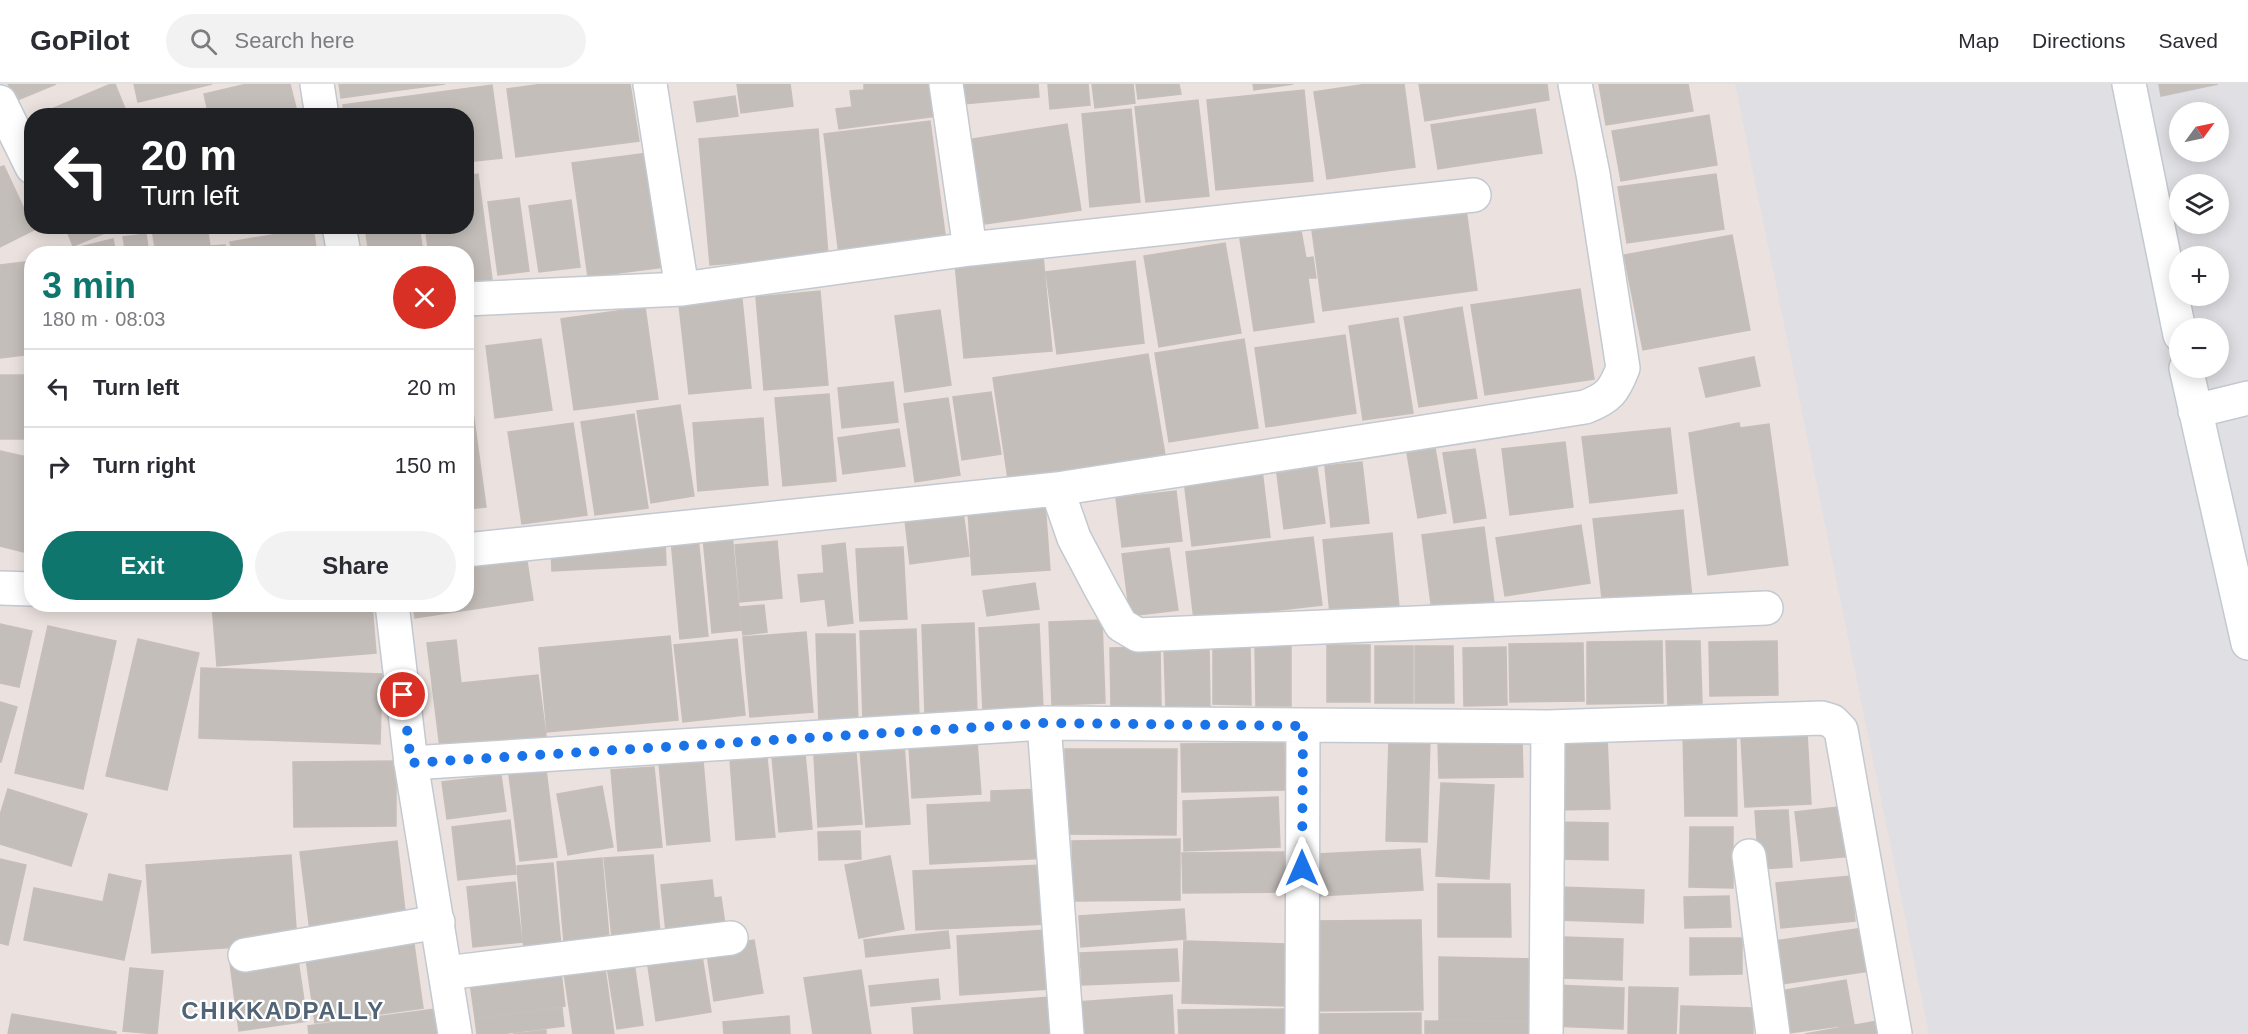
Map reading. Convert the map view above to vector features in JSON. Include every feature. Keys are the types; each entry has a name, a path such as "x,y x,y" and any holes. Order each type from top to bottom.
{"street":[{"path":"317,84 321,108"},
{"path":"650,84 682,290"},
{"path":"946,84 970,249"},
{"path":"474,549 1057,489 1585,407 1604,400 1617,384 1623,368 1593,174 1575,84"},
{"path":"2129,84 2177,318"},
{"path":"0,102 24,151"},
{"path":"474,299 682,290 970,249 1474,195"},
{"path":"2188,378 2248,643"},
{"path":"2195,411 2248,398"},
{"path":"1057,489 1074,537 1102,591 1121,625 1138,635 1766,608"},
{"path":"0,588 24,589"},
{"path":"393,612 411,763 454,1034"},
{"path":"411,763 1044,723 1548,727 1808,717 1832,721 1841,730 1895,1034"},
{"path":"1044,723 1067,1034"},
{"path":"1302,1034 1303,726"},
{"path":"1546,1034 1548,727"},
{"path":"1749,856 1773,1034"},
{"path":"245,955 438,922"},
{"path":"446,973 731,938"}],"shaded area":[{"path":"1735,84 2248,84 2248,1034 1929,1034"}],"building":[{"path":"8,84 56,84 15,101"},
{"path":"115,84 125,108 54,108"},
{"path":"134,84 212,84 138,102"},
{"path":"247,84 290,84 296,108 207,108 204,94"},
{"path":"339,84 445,84 341,98"},
{"path":"543,84 630,84 639,141 516,157 507,89"},
{"path":"737,84 790,84 793,106 741,113"},
{"path":"864,84 932,84 937,116 839,129 836,109 852,107 850,91 864,90"},
{"path":"950,84 1038,84 1039,97 952,105"},
{"path":"1048,84 1088,84 1090,105 1050,109"},
{"path":"1092,84 1133,84 1135,103 1095,108"},
{"path":"1136,84 1179,84 1181,94 1138,99"},
{"path":"1253,84 1293,84 1254,90"},
{"path":"1367,84 1404,84 1415,167 1327,179 1314,92"},
{"path":"1419,84 1547,84 1549,100 1425,121"},
{"path":"1599,84 1688,84 1693,111 1606,125"},
{"path":"2159,84 2218,84 2161,96"},
{"path":"492,85 502,158 474,161 474,108 343,108 343,105"},
{"path":"1304,90 1313,181 1216,190 1207,100"},
{"path":"735,96 738,116 697,122 694,102"},
{"path":"1198,100 1209,196 1146,202 1135,107"},
{"path":"1131,109 1140,202 1090,207 1082,114"},
{"path":"1535,109 1542,153 1438,169 1431,125"},
{"path":"1709,115 1717,165 1621,181 1612,131"},
{"path":"930,121 946,242 839,255 824,134"},
{"path":"1067,124 1081,210 985,224 972,139"},
{"path":"818,129 828,255 710,265 699,139"},
{"path":"648,153 664,267 588,277 572,163"},
{"path":"4,166 24,209 24,234 26,234 0,247 0,167"},
{"path":"478,174 492,279 474,281 474,246 428,246 426,234 474,234 474,175"},
{"path":"1716,174 1724,229 1627,243 1618,187"},
{"path":"519,198 529,271 498,275 488,202"},
{"path":"571,200 580,267 539,272 529,206"},
{"path":"1465,202 1477,290 1323,311 1311,223"},
{"path":"1301,231 1306,258 1313,257 1316,278 1308,278 1314,322 1254,331 1240,239"},
{"path":"68,234 102,234 73,246"},
{"path":"146,234 148,246 125,246 123,237"},
{"path":"153,234 208,234 210,246 155,246"},
{"path":"277,234 314,234 316,246 231,246 230,242"},
{"path":"366,234 420,234 422,246 368,246"},
{"path":"1732,235 1750,330 1643,350 1624,255"},
{"path":"113,239 114,246 84,246"},
{"path":"1225,243 1241,333 1159,347 1144,256"},
{"path":"1043,256 1052,351 964,358 955,263"},
{"path":"1135,261 1144,343 1057,354 1046,272"},
{"path":"24,262 24,355 0,358 0,265"},
{"path":"1580,289 1594,379 1485,395 1471,305"},
{"path":"820,291 828,385 764,390 756,297"},
{"path":"742,299 751,388 689,394 679,305"},
{"path":"645,307 658,399 574,410 561,319"},
{"path":"1462,307 1477,398 1419,407 1404,317"},
{"path":"940,310 951,385 905,392 895,316"},
{"path":"1398,318 1413,413 1363,420 1349,326"},
{"path":"1345,335 1356,413 1266,427 1255,348"},
{"path":"541,339 552,410 495,418 486,346"},
{"path":"1244,339 1258,428 1169,442 1155,353"},
{"path":"1148,354 1165,455 1008,479 993,378"},
{"path":"1754,357 1760,386 1706,397 1699,368"},
{"path":"0,375 24,375 24,439 0,439"},
{"path":"893,382 898,422 842,428 838,388"},
{"path":"991,392 1001,454 962,460 953,397"},
{"path":"829,394 836,481 783,486 775,398"},
{"path":"948,398 960,475 915,482 904,404"},
{"path":"680,405 694,496 651,503 637,411"},
{"path":"634,414 648,508 595,515 581,422"},
{"path":"763,418 768,485 698,491 693,423"},
{"path":"474,419 486,507 474,508"},
{"path":"573,423 587,515 522,524 508,432"},
{"path":"1739,423 1740,428 1769,424 1788,565 1708,575 1689,433"},
{"path":"1670,428 1677,493 1590,503 1582,437"},
{"path":"899,429 905,466 843,474 838,438"},
{"path":"1434,442 1446,513 1418,518 1406,447"},
{"path":"1565,442 1573,507 1510,515 1502,449"},
{"path":"1475,449 1486,518 1454,523 1443,453"},
{"path":"0,451 24,456 24,552 0,546"},
{"path":"1316,461 1325,523 1284,529 1276,466"},
{"path":"1362,462 1369,523 1331,527 1325,466"},
{"path":"1262,470 1270,537 1192,546 1184,480"},
{"path":"1176,491 1182,541 1122,547 1116,498"},
{"path":"1045,504 1050,570 972,575 968,510"},
{"path":"1683,510 1692,598 1603,607 1593,519"},
{"path":"963,512 969,556 910,564 905,520"},
{"path":"1581,525 1590,583 1505,596 1496,538"},
{"path":"1484,527 1494,603 1432,611 1422,535"},
{"path":"1392,533 1399,607 1330,614 1323,540"},
{"path":"732,534 741,630 712,633 703,537"},
{"path":"698,537 708,636 680,639 671,539"},
{"path":"1313,537 1322,605 1194,620 1186,552"},
{"path":"665,540 666,565 552,571 551,546"},
{"path":"777,541 782,598 740,602 735,545"},
{"path":"845,543 853,623 828,626 825,599 801,602 798,575 824,573 822,546"},
{"path":"903,547 907,619 860,621 856,549"},
{"path":"1169,548 1178,610 1130,616 1122,554"},
{"path":"526,555 533,600 474,609 474,562"},
{"path":"1035,583 1039,609 987,616 983,591"},
{"path":"764,605 767,632 743,635 740,607"},
{"path":"213,612 373,612 376,653 217,666"},
{"path":"414,612 454,612 415,618"},
{"path":"1102,620 1105,703 1052,705 1049,622"},
{"path":"974,623 977,713 925,715 922,625"},
{"path":"0,624 32,631 19,687 0,683"},
{"path":"1039,624 1043,709 983,711 979,628"},
{"path":"48,626 116,641 83,789 15,773"},
{"path":"916,629 919,717 863,719 860,631"},
{"path":"806,632 813,712 750,717 743,637"},
{"path":"816,634 855,634 858,722 819,723"},
{"path":"670,636 678,720 547,732 539,648"},
{"path":"138,639 199,653 167,790 106,776"},
{"path":"737,639 745,715 683,722 674,645"},
{"path":"456,640 461,683 538,675 546,736 440,748 427,643"},
{"path":"1662,641 1663,703 1587,704 1587,642"},
{"path":"1666,641 1700,641 1702,703 1668,705"},
{"path":"1777,641 1778,695 1710,696 1709,642"},
{"path":"1583,643 1584,701 1510,702 1509,644"},
{"path":"1213,644 1250,644 1251,705 1213,704"},
{"path":"1291,644 1291,706 1256,706 1255,645"},
{"path":"1327,645 1370,645 1370,702 1327,702"},
{"path":"1209,646 1210,710 1166,711 1164,647"},
{"path":"1375,646 1413,646 1413,703 1375,703"},
{"path":"1415,646 1453,646 1454,703 1415,703"},
{"path":"1160,647 1161,706 1111,707 1110,648"},
{"path":"1506,647 1507,705 1464,706 1463,648"},
{"path":"201,668 382,674 380,744 199,738"},
{"path":"0,702 17,707 1,762 0,762"},
{"path":"1807,733 1811,804 1745,807 1741,737"},
{"path":"1683,734 1736,734 1737,816 1685,816"},
{"path":"1607,737 1610,809 1555,810 1554,739"},
{"path":"1389,738 1430,739 1427,842 1386,841"},
{"path":"1522,740 1523,777 1439,778 1438,741"},
{"path":"977,742 981,794 912,798 909,745"},
{"path":"804,743 812,829 779,832 771,746"},
{"path":"1284,743 1285,790 1182,792 1181,744"},
{"path":"904,745 910,824 866,827 860,749"},
{"path":"1065,749 1177,749 1176,835 1065,834"},
{"path":"856,753 862,824 818,827 814,756"},
{"path":"767,758 775,837 736,840 730,759"},
{"path":"396,761 396,826 294,827 293,762"},
{"path":"703,761 710,841 667,845 659,764"},
{"path":"654,767 662,847 618,851 611,770"},
{"path":"546,770 557,857 520,861 509,775"},
{"path":"501,775 506,811 447,819 442,782"},
{"path":"1441,783 1494,785 1489,879 1436,876"},
{"path":"602,786 613,847 568,855 557,794"},
{"path":"8,789 87,814 71,866 0,844 0,815"},
{"path":"1044,789 1048,858 930,864 927,805 991,802 991,791"},
{"path":"1278,797 1280,847 1184,851 1183,801"},
{"path":"1847,806 1852,856 1801,861 1795,812"},
{"path":"1788,810 1792,867 1759,869 1755,811"},
{"path":"510,820 516,874 458,880 452,827"},
{"path":"1555,822 1608,823 1608,860 1555,859"},
{"path":"1690,827 1733,827 1733,888 1689,887"},
{"path":"860,831 861,859 819,860 818,832"},
{"path":"1180,839 1180,900 1074,901 1072,841"},
{"path":"397,841 406,920 310,931 300,852"},
{"path":"1420,849 1423,890 1318,896 1316,854"},
{"path":"1284,852 1285,892 1183,893 1182,853"},
{"path":"291,855 297,943 152,953 146,865"},
{"path":"653,855 660,933 612,938 604,858"},
{"path":"890,856 904,929 859,938 845,865"},
{"path":"602,858 609,938 564,942 557,862"},
{"path":"0,859 26,865 8,945 0,943"},
{"path":"553,863 561,946 524,949 517,866"},
{"path":"1043,865 1047,924 916,930 913,871"},
{"path":"109,874 141,881 124,960 24,940 34,888 103,902"},
{"path":"1851,876 1855,921 1781,928 1776,883"},
{"path":"712,880 714,898 721,897 725,925 666,932 661,885"},
{"path":"515,882 522,942 473,947 467,887"},
{"path":"1438,884 1510,884 1511,937 1438,937"},
{"path":"1558,887 1644,890 1643,923 1557,920"},
{"path":"1729,896 1731,927 1685,928 1684,897"},
{"path":"1184,909 1186,939 1081,947 1079,916"},
{"path":"1421,920 1423,1010 1312,1011 1310,921"},
{"path":"1863,928 1869,971 1774,985 1767,942"},
{"path":"1046,930 1050,989 960,995 957,936"},
{"path":"948,931 950,948 866,957 864,940"},
{"path":"1564,937 1623,939 1622,980 1562,978"},
{"path":"1690,938 1742,938 1742,974 1690,975"},
{"path":"754,940 763,993 714,1001 706,947"},
{"path":"1184,941 1286,944 1285,1006 1182,1003"},
{"path":"414,944 423,1008 315,1023 306,959"},
{"path":"1177,949 1179,981 1082,985 1080,953"},
{"path":"701,950 711,1012 656,1021 647,959"},
{"path":"297,953 307,1021 239,1031 230,963"},
{"path":"1439,957 1539,959 1539,1021 1439,1020"},
{"path":"604,961 614,1034 573,1034 563,966"},
{"path":"634,962 643,1025 617,1029 607,966"},
{"path":"130,968 163,971 157,1034 123,1031"},
{"path":"861,970 871,1034 813,1034 804,978"},
{"path":"561,972 565,1006 475,1018 470,983"},
{"path":"938,979 940,999 871,1006 869,986"},
{"path":"1846,980 1854,1024 1781,1034 1774,992"},
{"path":"1554,985 1624,988 1623,1029 1553,1026"},
{"path":"1629,987 1678,988 1676,1034 1628,1034"},
{"path":"1172,995 1174,1034 1079,1034 1077,1002"},
{"path":"1050,997 1053,1034 914,1034 912,1008"},
{"path":"1681,1006 1753,1008 1753,1034 1680,1034"},
{"path":"562,1008 564,1026 501,1034 477,1034 475,1019"},
{"path":"435,1009 439,1034 309,1034 308,1026"},
{"path":"1285,1009 1285,1034 1179,1034 1178,1010"},
{"path":"1421,1013 1421,1034 1314,1034 1314,1014"},
{"path":"12,1014 116,1032 116,1034 8,1034"},
{"path":"789,1016 790,1034 724,1034 723,1022"},
{"path":"1425,1021 1530,1022 1530,1034 1425,1034"},
{"path":"1877,1021 1880,1034 1805,1034"},
{"path":"546,1030 546,1034 513,1034"}],"district":[{"name":"CHIKKADPALLY","path":"283,1010"}],"route":[{"path":"403,695 411,763 1044,723 1303,726 1302,868"}]}
